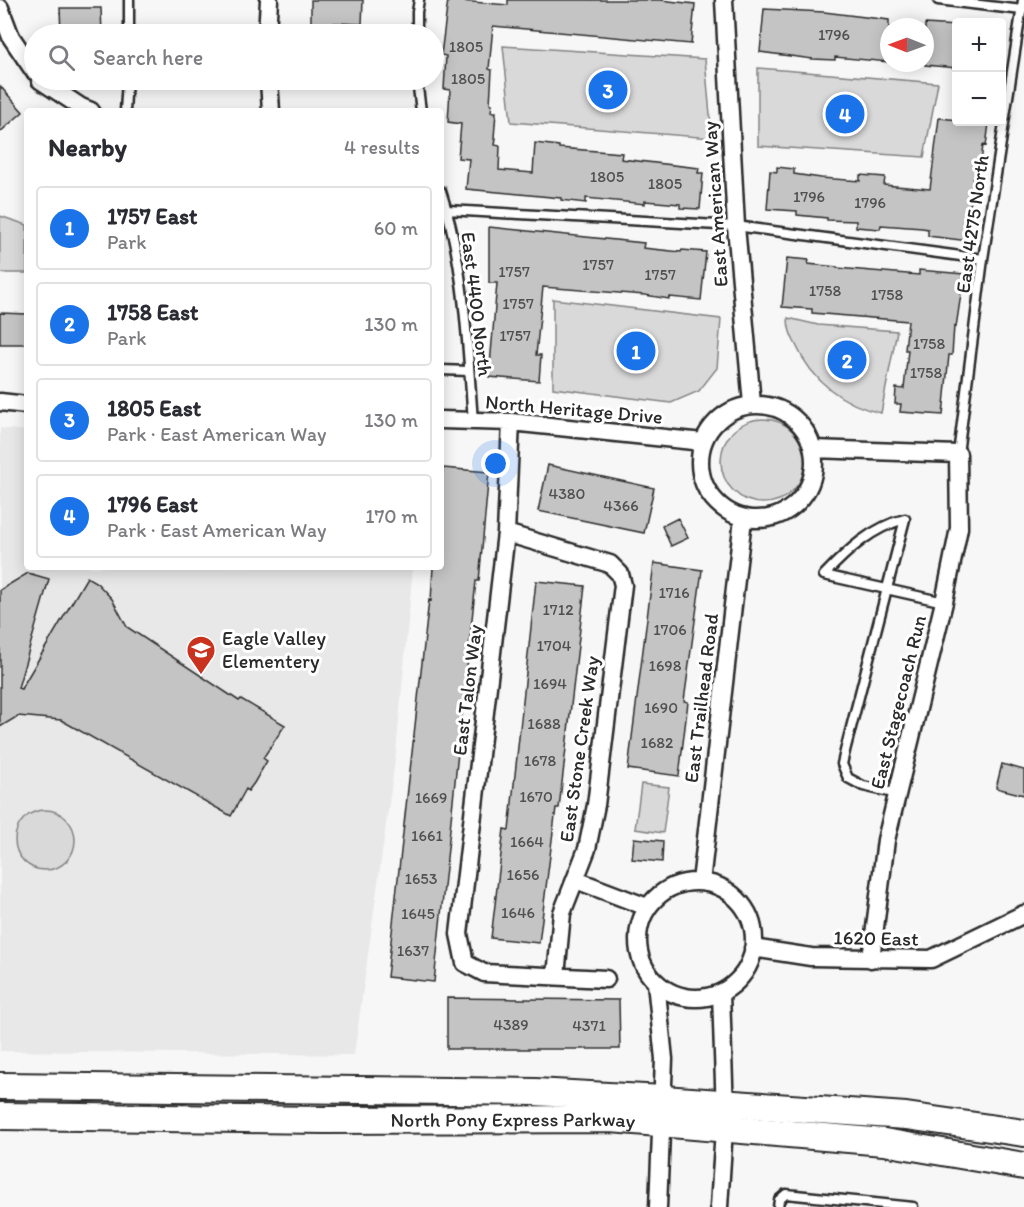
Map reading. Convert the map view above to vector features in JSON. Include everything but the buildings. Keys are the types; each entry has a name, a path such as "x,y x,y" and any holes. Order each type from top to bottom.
{"main road":[{"name":"North Pony Express Parkway","path":"0,1086 535,1092 663,1111 725,1115 906,1116 1024,1133"},
{"name":"North Pony Express Parkway","path":"0,1116 324,1120 558,1118 663,1111"},
{"name":"North Pony Express Parkway","path":"725,1115 1024,1166"}],"street":[{"path":"268,24 269,0"},
{"name":"East American Way","path":"724,0 736,226 752,404"},
{"path":"0,8 11,38 24,57"},
{"path":"55,90 84,108"},
{"path":"270,90 271,108"},
{"path":"0,402 24,405"},
{"path":"752,404 768,405 782,410 793,418 808,436 813,449 812,478 805,494 793,507 780,515 763,520 743,519 726,512 715,502 702,482 699,457 702,442 711,427 736,408 752,404"},
{"name":"North Heritage Drive","path":"444,420 511,422 702,442"},
{"name":"East Talon Way","path":"511,422 506,533 459,934 465,963 484,973 556,976"},
{"path":"813,449 958,454"},
{"name":"East Stagecoach Run","path":"871,959 886,840 944,602 959,528 958,454"},
{"name":"East Trailhead Road","path":"701,882 743,519"},
{"name":"East Stone Creek Way","path":"506,533 610,564 620,574 623,585 596,805 587,849 562,913 556,976"},
{"path":"576,880 647,908"},
{"path":"685,882 701,882 719,886 735,897 746,911 753,929 753,948 749,962 733,985 721,993 704,998 687,998 670,993 656,983 646,970 639,955 637,939 640,922 647,908 657,896 670,887 685,882"},
{"name":"1620 East","path":"753,948 811,957 931,959 1024,914"},
{"path":"556,976 606,979"},
{"path":"656,983 664,1059 658,1207"},
{"path":"719,1207 725,1115 721,993"}],"lane":[{"path":"129,0 129,24"},
{"path":"417,24 419,0"},
{"path":"938,0 1022,10"},
{"name":"East 4275 North","path":"958,454 983,259 1023,0"},
{"path":"125,108 126,90"},
{"path":"418,90 421,108"},
{"name":"East 4400 North","path":"444,200 459,266 473,422"},
{"path":"447,210 736,226 983,259"},
{"path":"444,370 469,371"},
{"path":"898,794 863,786 848,778 842,764 887,589 905,519 892,522 854,545 824,574 887,589 944,602"},
{"path":"778,1207 779,1200 786,1194 913,1207"}],"shaded area":[{"path":"503,46 705,59 712,138 511,122"},
{"path":"758,68 938,83 924,157 758,146"},
{"path":"0,216 24,224 24,273 0,273"},
{"path":"553,299 721,319 717,368 699,391 671,403 553,388"},
{"path":"788,318 818,325 897,331 881,413 854,404 820,380 794,342"},
{"path":"763,419 779,422 793,431 802,445 805,461 802,477 793,491 779,500 763,503 747,500 733,491 724,477 721,461 724,445 733,431 747,422"},
{"name":"Eagle Valley Elementery","path":"0,428 24,431 24,570 413,570 396,753 354,1055 0,1051"},
{"path":"641,784 669,787 663,833 635,829"},
{"path":"45,810 66,819 75,840 66,861 45,870 24,861 15,840 24,819"}],"place":[{"name":"1805 East","path":"608,90"},
{"name":"1796 East","path":"845,114"},
{"name":"1757 East","path":"636,351"},
{"name":"1758 East","path":"847,360"},
{"name":"Eagle Valley Elementery","path":"201,676"}]}
